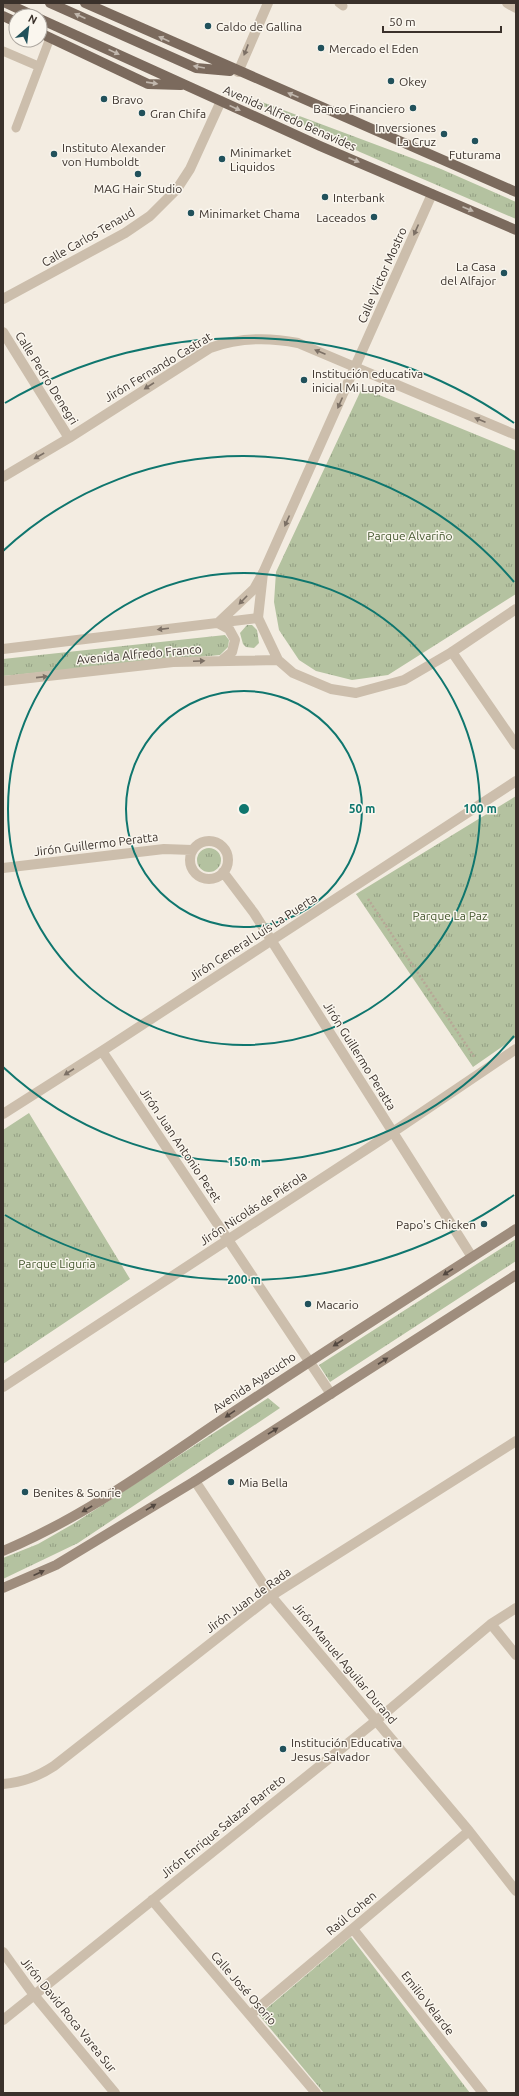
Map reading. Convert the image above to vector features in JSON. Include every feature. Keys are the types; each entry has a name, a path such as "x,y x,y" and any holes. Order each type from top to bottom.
{"main road":[{"path":"6,3 17,8"},
{"name":"Avenida Alfredo Benavides","path":"50,3 196,68 238,72"},
{"name":"Avenida Alfredo Benavides","path":"85,3 238,72 516,192"},
{"name":"Avenida Alfredo Benavides","path":"48,23 221,101 516,230"},
{"name":"Avenida Alfredo Benavides","path":"50,38 148,84 187,85"},
{"name":"Avenida Ayacucho","path":"3,1551 29,1540 92,1506 310,1361 516,1228"},
{"path":"3,1588 56,1566 195,1481 516,1275"}],"street":[{"path":"238,72 268,3"},
{"path":"507,3 516,8"},
{"name":"Calle Carlos Tenaud","path":"3,299 125,233 150,216 177,188 190,169 221,101"},
{"name":"Calle Victor Mostro","path":"356,367 432,194"},
{"name":"Calle Pedro Denegri","path":"3,332 69,438"},
{"name":"Jirón Fernando Castrat","path":"3,477 69,438 196,356 222,343 251,338 272,338 298,343 516,435"},
{"path":"221,661 232,652 235,640 229,629 218,623 254,589 263,573 356,367"},
{"path":"263,573 258,618 278,660 292,673 311,682 332,689 356,693 404,680 452,652 516,609"},
{"name":"Avenida Alfredo Franco","path":"3,648 258,618"},
{"path":"452,652 516,745"},
{"name":"Avenida Alfredo Franco","path":"3,681 174,662 278,660"},
{"name":"Jirón General Luís La Puerta","path":"3,1114 102,1052 516,781"},
{"path":"208,841 219,844 224,848 228,860 223,872 213,878 200,877 191,868 190,856 192,850 201,842 208,841"},
{"name":"Jirón Guillermo Peratta","path":"3,868 164,849 192,850"},
{"name":"Jirón Guillermo Peratta","path":"223,872 254,912 472,1257"},
{"name":"Jirón Nicolás de Piérola","path":"3,1387 393,1132 516,1049"},
{"name":"Jirón Juan Antonio Pezet","path":"102,1052 229,1239 331,1394"},
{"name":"Jirón Juan de Rada","path":"3,1784 21,1782 38,1776 54,1766 272,1596 516,1441"},
{"name":"Jirón Manuel Aguilar Durand","path":"195,1481 272,1596 324,1660 377,1720 469,1831 516,1892"},
{"name":"Jirón Enrique Salazar Barreto","path":"3,2020 377,1720 491,1624 516,1608"},
{"path":"491,1624 516,1655"},
{"name":"Raúl Cohen","path":"250,2014 469,1831"},
{"name":"Calle José Osorio","path":"152,1900 316,2093"},
{"name":"Emilio Velarde","path":"353,1929 483,2093"},
{"name":"Jirón David Roca Varea Sur","path":"3,1952 34,1995 115,2093"}],"lane":[{"path":"16,128 38,66 50,38"},
{"path":"3,51 38,66"}],"path":[{"path":"368,899 475,1058"}],"green space":[{"path":"227,89 441,169 516,202 516,219 360,152"},
{"name":"Parque Alvariño","path":"362,388 516,451 516,594 388,675 352,680 316,671 299,660 279,630 274,602 276,572"},
{"path":"247,625 252,625 257,630 259,643 254,648 246,647 243,644 240,633"},
{"path":"225,635 229,640 228,647 220,655 3,676 3,659"},
{"name":"Parque La Paz","path":"516,796 516,1037 473,1067 356,894"},
{"path":"209,848 214,849 220,855 220,865 214,871 209,872 204,871 198,865 197,860 198,855 204,849"},
{"name":"Parque Liguria","path":"29,1113 130,1279 3,1364 3,1130"},
{"path":"516,1239 516,1261 330,1382 319,1365"},
{"path":"268,1398 280,1408 78,1543 3,1579 3,1558 38,1544 73,1524"},
{"path":"351,1937 470,2093 324,2093 259,2015"}],"place":[{"name":"Caldo de Gallina","path":"208,26"},
{"name":"Mercado el Eden","path":"321,48"},
{"name":"Okey","path":"391,81"},
{"name":"Bravo","path":"104,99"},
{"name":"Banco Financiero","path":"413,108"},
{"name":"Gran Chifa","path":"142,113"},
{"name":"Inversiones La Cruz","path":"444,134"},
{"name":"Futurama","path":"475,141"},
{"name":"Instituto Alexander von Humboldt","path":"54,154"},
{"name":"Minimarket Liquidos","path":"222,159"},
{"name":"MAG Hair Studio","path":"138,174"},
{"name":"Interbank","path":"325,197"},
{"name":"Minimarket Chama","path":"191,213"},
{"name":"Laceados","path":"374,217"},
{"name":"La Casa del Alfajor","path":"504,273"},
{"name":"Institución educativa inicial Mi Lupita","path":"304,380"},
{"name":"Papo's Chicken","path":"484,1224"},
{"name":"Macario","path":"308,1304"},
{"name":"Mia Bella","path":"231,1482"},
{"name":"Benites & Sonrie","path":"25,1492"},
{"name":"Institución Educativa Jesus Salvador","path":"283,1749"}]}
